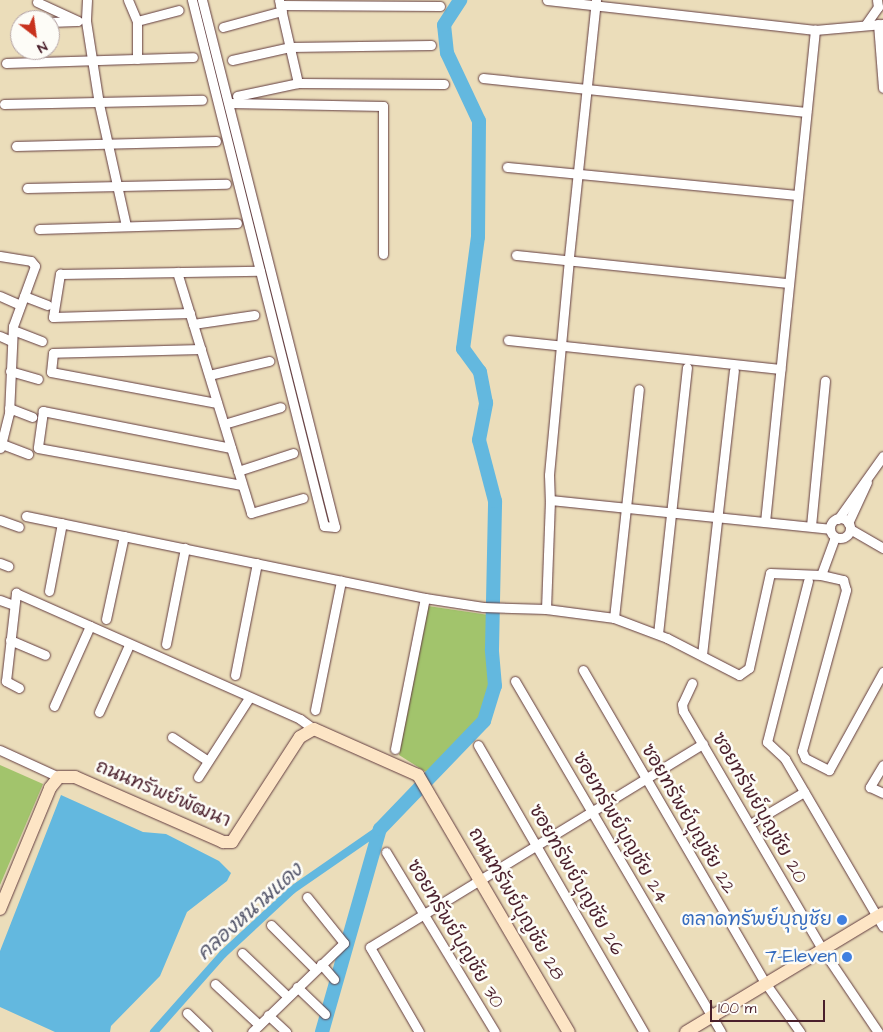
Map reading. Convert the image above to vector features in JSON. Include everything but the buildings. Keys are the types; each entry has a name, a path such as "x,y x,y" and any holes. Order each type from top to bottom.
{"street":[{"path":"87,0 82,21 92,60 99,102 119,186 126,226"},
{"path":"128,0 136,21 137,59"},
{"path":"192,0 324,526 335,528 230,103 202,0"},
{"path":"547,0 595,2 815,30 881,24 883,88"},
{"path":"866,24 878,7 877,0"},
{"path":"37,2 82,21"},
{"path":"546,608 550,500 561,346 595,2"},
{"path":"280,5 298,83"},
{"path":"223,26 280,5 440,6"},
{"path":"136,21 179,10"},
{"path":"60,22 82,21"},
{"path":"198,24 208,22"},
{"path":"765,522 815,30"},
{"path":"232,60 290,46 431,46"},
{"path":"6,63 193,57"},
{"path":"483,78 806,112"},
{"path":"237,96 298,83 444,84"},
{"path":"4,104 202,100"},
{"path":"230,103 384,106 383,254"},
{"path":"16,146 216,142"},
{"path":"507,167 798,195"},
{"path":"27,188 226,184"},
{"path":"39,229 237,223"},
{"path":"516,255 788,283"},
{"path":"0,256 34,263 11,341 9,408 4,419 1,446 28,454"},
{"path":"190,313 54,317 60,274 260,271"},
{"path":"178,272 251,514 303,498"},
{"path":"0,296 47,305"},
{"path":"193,324 254,315"},
{"path":"13,330 42,341"},
{"path":"0,336 11,341"},
{"path":"508,340 780,369"},
{"path":"201,349 53,354 50,372 217,403"},
{"path":"209,375 268,362"},
{"path":"658,634 673,512 687,368"},
{"path":"10,371 38,379"},
{"path":"702,655 734,371"},
{"path":"0,378 10,382"},
{"path":"811,526 825,381"},
{"path":"614,618 639,389"},
{"path":"224,424 281,407"},
{"path":"9,408 32,417"},
{"path":"231,448 43,410 38,448 242,485"},
{"path":"238,471 293,454"},
{"path":"835,537 845,537 867,482 883,456"},
{"path":"830,529 857,489 867,482"},
{"path":"550,500 811,526 830,529 835,537"},
{"path":"26,516 425,598 482,607 546,608 614,618 658,634 739,675 747,673 768,576 773,572 821,575 843,580 847,586 802,751 806,758 829,770 883,672"},
{"path":"838,519 883,548"},
{"path":"0,520 19,527"},
{"path":"49,591 62,523"},
{"path":"106,618 124,536"},
{"path":"821,575 835,537"},
{"path":"166,644 185,548"},
{"path":"235,675 257,563"},
{"path":"315,710 341,581"},
{"path":"686,1032 822,949 881,919 781,753 767,739 808,581"},
{"path":"19,688 6,681 6,640 16,594 300,719 314,729"},
{"path":"395,749 425,598"},
{"path":"0,600 11,604"},
{"path":"54,706 90,626"},
{"path":"6,640 45,655"},
{"path":"99,712 130,645"},
{"name":"ซอยทรัพย์บุญชัย 22","path":"583,670 766,984 800,1032"},
{"name":"ซอยทรัพย์บุญชัย 24","path":"515,681 721,1032"},
{"name":"ซอยทรัพย์บุญชัย 20","path":"692,682 682,707 822,949 878,1032"},
{"path":"198,777 249,698"},
{"name":"ถนนทรัพย์บุญชัย 28","path":"314,729 418,775 569,1032"},
{"name":"ถนนทรัพย์พัฒนา","path":"59,777 74,777 223,842 232,842 300,737 314,729"},
{"path":"172,737 208,761"},
{"path":"419,1032 370,947 703,744"},
{"name":"ซอยทรัพย์บุญชัย 26","path":"478,745 644,1032"},
{"path":"0,750 59,777 50,788 0,909"},
{"path":"883,765 870,787 883,793"},
{"path":"750,824 804,792"},
{"name":"ซอยทรัพย์บุญชัย 30","path":"386,852 495,1032"},
{"path":"252,1032 258,1024 344,942 307,898"},
{"path":"271,925 334,979"},
{"path":"242,954 287,996"},
{"path":"215,984 258,1024"},
{"path":"297,987 326,1014"},
{"path":"187,1013 207,1032"},
{"path":"268,1015 286,1032"}],"green space":[{"path":"428,606 489,615 490,684 484,711 466,734 426,772 399,755"},
{"path":"0,765 43,784 0,885"}],"water":[{"path":"61,795 143,832 166,834 219,861 231,873 227,881 187,912 160,976 111,1026 110,1032 55,1032 0,1007 0,951"}],"waterway":[{"path":"322,1032 380,829 484,721 495,686 492,649 495,501 479,440 486,403 480,372 463,349 478,237 479,121 447,53 444,25 460,0"},
{"name":"คลองหนามแดง","path":"154,1032 223,954 292,890 380,829"}],"place":[{"name":"ตลาดทรัพย์บุญชัย","path":"842,920"},
{"name":"7-Eleven","path":"847,957"}]}
